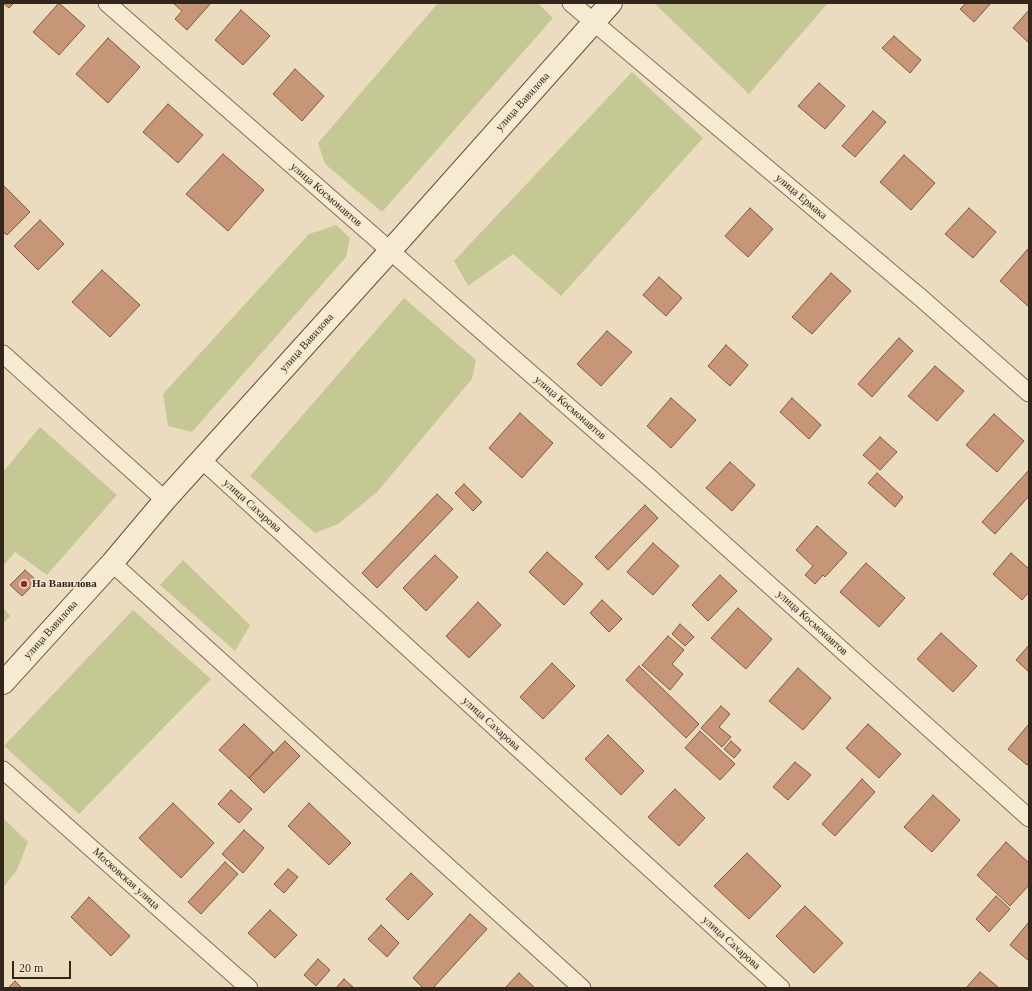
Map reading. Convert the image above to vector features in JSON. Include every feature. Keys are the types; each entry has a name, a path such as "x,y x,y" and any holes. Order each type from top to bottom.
{"street":[{"name":"улица Космонавтов","path":"106,3 650,478 1029,818"},
{"name":"улица Ермака","path":"570,3 921,298 1029,393"},
{"name":"улица Вавилова","path":"3,684 112,563 165,500 611,3"},
{"path":"3,354 165,500"},
{"name":"улица Сахарова","path":"202,460 780,988"},
{"path":"112,563 582,988"},
{"name":"Московская улица","path":"3,770 249,988"}],"green space":[{"path":"438,3 538,3 553,18 382,212 325,164 318,143"},
{"path":"654,3 828,3 749,94"},
{"path":"632,72 703,138 561,296 513,254 468,286 454,261"},
{"path":"336,225 350,238 346,257 192,432 168,426 163,394 309,234"},
{"path":"404,298 476,360 472,379 377,492 338,524 315,533 250,476"},
{"path":"40,427 117,495 47,575 15,552 3,566 3,472"},
{"path":"183,560 250,625 235,651 160,585"},
{"path":"3,607 10,616 3,624"},
{"path":"133,610 211,679 79,814 4,746"},
{"path":"3,818 28,842 17,870 3,888"}],"building":[{"path":"3,3 14,3 9,8"},
{"path":"59,3 85,26 59,55 33,32"},
{"path":"173,3 211,3 187,30 175,19 182,11"},
{"path":"966,3 991,3 974,22 960,9"},
{"path":"241,10 270,36 243,65 215,40"},
{"path":"1029,10 1029,43 1013,28"},
{"path":"894,36 921,60 910,73 882,48"},
{"path":"108,38 140,67 108,103 76,74"},
{"path":"295,69 324,96 302,121 273,94"},
{"path":"819,83 845,106 825,129 798,106"},
{"path":"168,104 203,135 178,163 143,132"},
{"path":"873,111 886,122 855,157 842,146"},
{"path":"223,154 264,190 228,231 186,194"},
{"path":"904,155 935,183 911,210 880,182"},
{"path":"3,185 30,212 7,235 3,232"},
{"path":"750,208 773,229 748,257 725,236"},
{"path":"969,208 996,232 973,258 945,234"},
{"path":"40,220 64,244 38,270 14,246"},
{"path":"1027,250 1029,251 1029,307 1000,281"},
{"path":"102,270 140,305 110,337 72,302"},
{"path":"831,273 851,291 812,334 792,317"},
{"path":"659,277 682,298 666,316 643,295"},
{"path":"607,331 632,352 601,386 577,364"},
{"path":"899,338 913,351 872,397 858,384"},
{"path":"726,345 748,365 730,386 708,366"},
{"path":"935,366 964,391 937,421 908,396"},
{"path":"671,398 696,420 671,448 647,426"},
{"path":"792,398 821,425 809,439 780,412"},
{"path":"520,413 553,443 522,478 489,448"},
{"path":"994,414 1024,441 997,472 966,445"},
{"path":"880,437 897,452 880,470 863,455"},
{"path":"730,462 755,485 732,511 706,488"},
{"path":"1029,470 1029,496 995,534 982,522"},
{"path":"877,473 903,497 895,507 868,483"},
{"path":"464,484 482,502 473,511 455,493"},
{"path":"437,494 453,509 377,588 362,573"},
{"path":"645,505 658,518 608,570 595,557"},
{"path":"817,526 847,553 825,577 823,575 815,584 805,575 813,566 796,550"},
{"path":"653,543 679,566 653,595 627,572"},
{"path":"547,552 583,584 564,605 529,572"},
{"path":"1011,553 1029,569 1029,592 1022,600 993,574"},
{"path":"435,555 458,577 426,611 403,588"},
{"path":"866,563 905,598 879,627 840,592"},
{"path":"25,570 37,581 22,596 10,585"},
{"path":"720,575 737,591 708,621 692,605"},
{"path":"602,600 622,619 609,632 590,613"},
{"path":"478,602 501,625 469,658 446,636"},
{"path":"738,608 772,639 746,669 711,638"},
{"path":"680,624 694,637 685,646 672,634"},
{"path":"941,633 977,666 953,692 917,659"},
{"path":"668,636 684,650 672,664 683,674 670,690 642,665"},
{"path":"1029,645 1029,672 1016,660"},
{"path":"552,663 575,686 543,719 520,697"},
{"path":"639,666 699,724 686,738 626,680"},
{"path":"798,668 831,698 803,730 769,701"},
{"path":"721,706 730,714 719,727 731,737 722,747 701,728"},
{"path":"244,724 273,752 249,778 219,750"},
{"path":"868,724 901,754 879,778 846,748"},
{"path":"1029,724 1029,762 1027,765 1008,749"},
{"path":"700,731 735,764 720,780 685,748"},
{"path":"608,735 644,771 621,795 585,759"},
{"path":"285,741 300,756 264,793 249,778"},
{"path":"731,741 741,750 734,758 724,749"},
{"path":"795,762 811,775 788,800 773,787"},
{"path":"862,779 875,792 835,836 822,824"},
{"path":"675,789 705,818 679,846 648,817"},
{"path":"231,790 252,809 239,823 218,804"},
{"path":"933,795 960,820 932,852 904,827"},
{"path":"173,803 214,843 181,878 139,838"},
{"path":"309,803 351,843 329,865 288,826"},
{"path":"244,830 264,848 243,873 222,854"},
{"path":"1006,842 1029,863 1029,885 1010,906 977,875"},
{"path":"747,853 781,886 749,919 714,886"},
{"path":"225,862 238,874 201,914 188,902"},
{"path":"288,869 298,877 284,893 274,884"},
{"path":"411,873 433,894 408,920 386,899"},
{"path":"996,896 1010,909 989,932 976,919"},
{"path":"89,897 130,936 111,956 71,917"},
{"path":"805,906 843,943 814,973 776,936"},
{"path":"270,910 297,935 275,958 248,933"},
{"path":"470,914 487,929 433,988 423,988 413,978"},
{"path":"1029,922 1029,961 1010,945"},
{"path":"381,925 399,943 387,957 368,939"},
{"path":"318,959 330,970 316,986 304,975"},
{"path":"980,972 999,988 966,988"},
{"path":"519,973 535,988 505,988"},
{"path":"344,979 354,988 336,988"},
{"path":"15,981 22,988 8,988"}],"place":[{"name":"На Вавилова","path":"24,584"}]}
